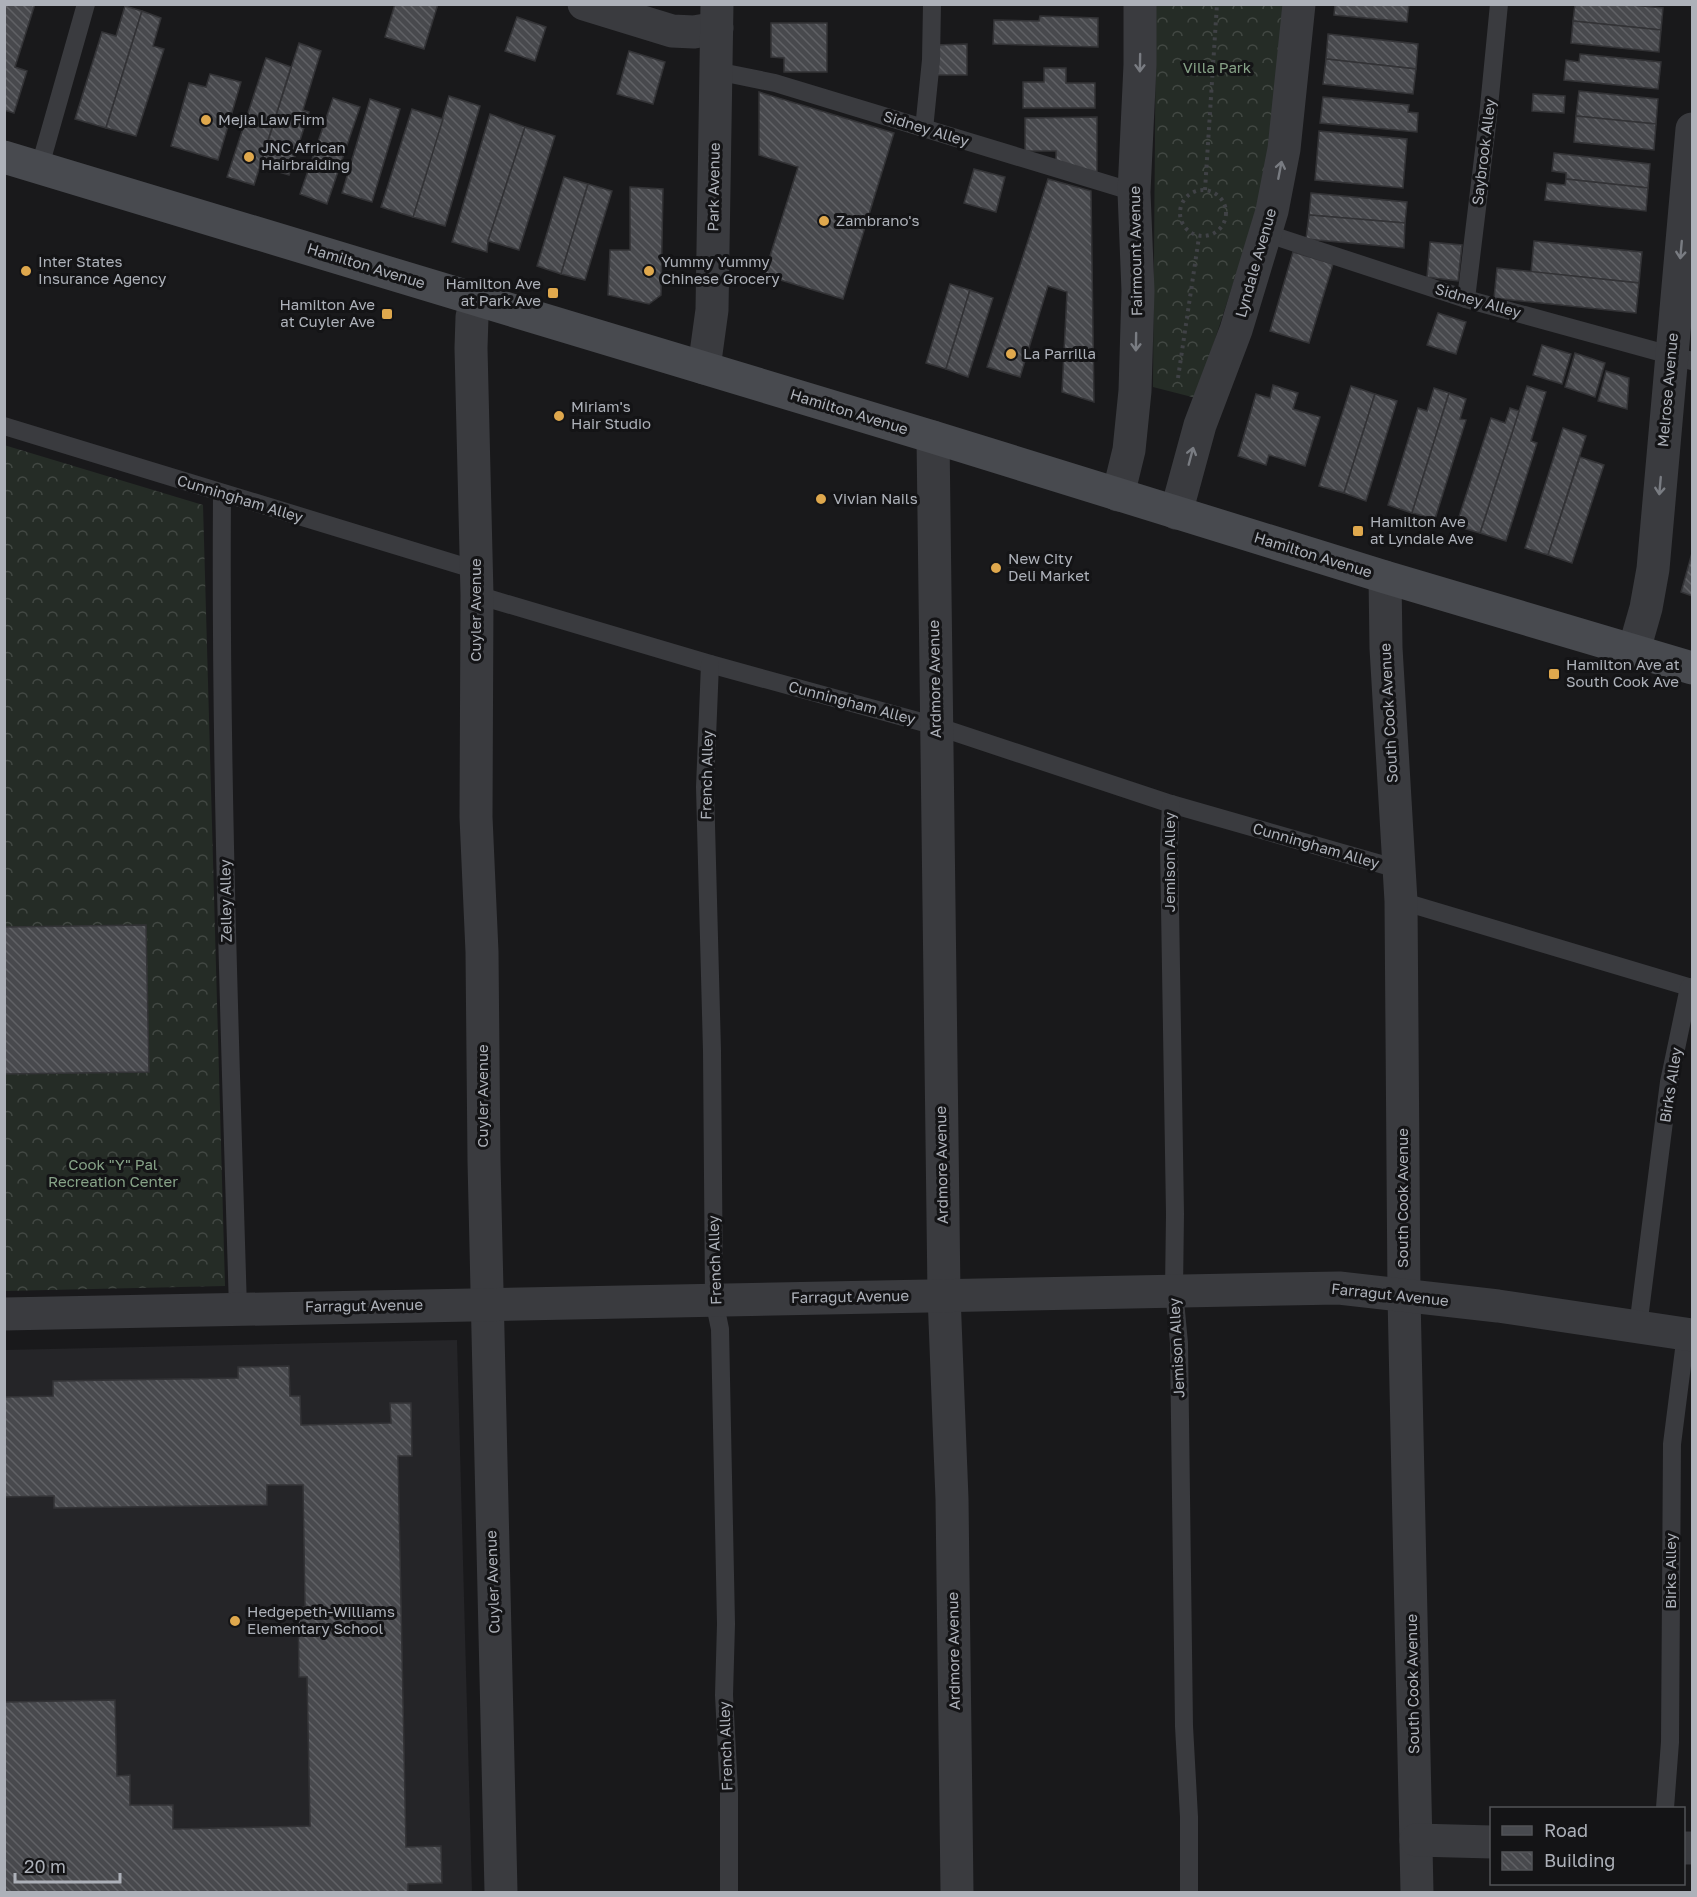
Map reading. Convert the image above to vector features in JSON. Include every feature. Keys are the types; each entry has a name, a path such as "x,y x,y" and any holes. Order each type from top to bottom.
{"main road":[{"name":"Hamilton Avenue","path":"4,157 933,437 1385,577 1692,668"}],"street":[{"path":"584,4 672,31 694,32 717,16"},
{"name":"Fairmount Avenue","path":"1118,495 1129,450 1135,392 1138,291 1134,192 1140,65 1140,4"},
{"name":"Lyndale Avenue","path":"1176,513 1200,425 1236,330 1265,233 1284,149 1299,4"},
{"name":"Park Avenue","path":"704,368 712,310 717,16"},
{"name":"Melrose Avenue","path":"1634,650 1646,608 1653,569 1682,358 1692,129"},
{"name":"Cuyler Avenue","path":"476,300 472,317 471,348 476,583 476,817 482,952 487,1304 501,1893"},
{"name":"Ardmore Avenue","path":"933,437 944,1295 952,1499 957,1893"},
{"name":"South Cook Avenue","path":"1385,577 1386,648 1401,901 1404,1296 1417,1893"},
{"name":"Farragut Avenue","path":"4,1314 1339,1288 1498,1306 1689,1335"},
{"path":"1416,1840 1490,1842"}],"lane":[{"path":"40,166 86,4"},
{"path":"924,129 931,60 932,4"},
{"name":"Saybrook Alley","path":"1466,299 1499,4"},
{"name":"Sidney Alley","path":"716,71 775,83 1134,192"},
{"name":"Sidney Alley","path":"1265,233 1466,299 1682,358"},
{"name":"Cunningham Alley","path":"4,426 222,494 710,664 936,726 1170,804 1398,869"},
{"name":"Zelley Alley","path":"222,494 222,725 238,1309"},
{"name":"French Alley","path":"710,664 705,787 712,1051 714,1300 720,1329 726,1624 724,1695 729,1791 729,1893"},
{"name":"Jemison Alley","path":"1170,804 1174,1290 1179,1343 1184,1726 1189,1817 1189,1893"},
{"path":"1401,901 1691,987"},
{"name":"Birks Alley","path":"1638,1327 1669,1082 1691,987"},
{"name":"Birks Alley","path":"1665,1807 1670,1742 1672,1444 1689,1335"}],"path":[{"path":"1205,190 1217,4"},
{"path":"1205,190 1217,195 1225,206 1226,213 1225,220 1218,231 1212,235 1199,237 1185,229 1181,222 1180,207 1190,194 1205,190"},
{"path":"1177,384 1199,237"}],"shaded area":[{"name":"Hedgepeth-Williams Elementary School","path":"457,1340 472,1892 5,1892 4,1350"}],"green space":[{"name":"Villa Park","path":"1156,5 1285,5 1269,173 1196,398 1153,387"},
{"name":"Cook \"Y\" Pal Recreation Center","path":"4,445 203,505 225,1286 5,1291"}],"building":[{"path":"4,4 35,4 15,67 27,71 14,113 4,110"},
{"path":"395,4 438,4 424,49 385,37"},
{"path":"1335,4 1409,4 1407,22 1334,15"},
{"path":"1575,4 1622,4 1663,8 1661,30 1573,21"},
{"path":"125,6 142,11 106,128 75,119 102,32 116,36"},
{"path":"142,11 161,18 153,46 164,49 136,136 106,128"},
{"path":"1040,16 1098,18 1098,47 993,44 994,20 1039,21"},
{"path":"517,17 546,27 535,61 505,51"},
{"path":"1573,21 1661,30 1659,52 1571,43"},
{"path":"771,23 827,23 827,72 784,72 784,58 771,57"},
{"path":"1328,34 1418,44 1416,69 1326,59"},
{"path":"299,43 321,51 303,110 309,112 289,175 260,166"},
{"path":"967,44 967,75 936,75 935,45"},
{"path":"629,51 665,62 653,104 617,94"},
{"path":"1580,54 1661,62 1658,89 1564,80 1566,60 1579,62"},
{"path":"266,58 291,67 254,185 227,177"},
{"path":"1326,59 1416,69 1413,94 1323,84"},
{"path":"1044,68 1066,68 1066,83 1095,83 1095,108 1023,108 1023,82 1044,82"},
{"path":"210,74 241,82 218,160 171,146 189,83 206,87"},
{"path":"1579,91 1658,99 1656,124 1576,116"},
{"name":"Zambrano's","path":"759,92 894,133 843,299 764,275 798,167 759,155"},
{"path":"1533,94 1565,96 1564,113 1532,111"},
{"path":"449,96 480,106 445,226 413,217"},
{"path":"1323,97 1409,105 1408,112 1418,113 1417,132 1320,123"},
{"path":"333,98 360,107 327,204 300,194"},
{"path":"370,99 400,109 372,202 342,193"},
{"path":"412,109 443,119 413,217 381,207"},
{"path":"490,114 525,127 488,241 487,252 452,242"},
{"path":"1576,116 1656,124 1654,150 1574,142"},
{"path":"1097,117 1097,174 1056,163 1056,151 1025,151 1025,118"},
{"path":"525,127 555,136 519,250 488,241"},
{"path":"1319,131 1407,139 1403,188 1315,180"},
{"path":"1554,153 1650,164 1648,188 1566,179 1566,173 1552,171"},
{"path":"974,169 1005,177 996,212 964,203"},
{"path":"564,177 588,184 561,274 537,266"},
{"path":"1048,179 1091,191 1094,402 1062,392 1067,292 1048,286 1020,377 987,367"},
{"path":"1566,179 1648,188 1646,211 1545,200 1547,183 1565,185"},
{"path":"588,184 612,191 585,280 561,274"},
{"path":"630,187 663,189 661,295 649,304 608,295 610,250 630,250"},
{"path":"1311,193 1407,202 1405,223 1309,215"},
{"path":"1309,215 1405,223 1404,248 1306,239"},
{"path":"1534,241 1642,252 1639,283 1531,272"},
{"path":"1430,242 1462,245 1458,281 1427,277"},
{"path":"1293,252 1333,264 1309,343 1270,331"},
{"path":"1497,268 1639,283 1636,313 1494,298"},
{"path":"950,284 970,290 946,369 926,363"},
{"path":"970,290 993,298 968,377 946,369"},
{"path":"1438,313 1466,322 1456,354 1427,345"},
{"path":"1542,345 1571,354 1562,384 1533,375"},
{"path":"1575,353 1605,363 1595,397 1565,387"},
{"path":"1606,371 1629,378 1627,409 1598,401"},
{"path":"1273,385 1298,393 1293,409 1320,417 1305,466 1269,455 1266,465 1238,456 1256,394 1270,398"},
{"path":"1351,386 1375,394 1344,493 1319,486"},
{"path":"1527,386 1546,392 1531,441 1537,443 1506,541 1480,533"},
{"path":"1434,388 1449,393 1412,513 1388,505 1418,408 1427,411"},
{"path":"1449,393 1466,399 1460,419 1466,420 1435,519 1412,513"},
{"path":"1375,394 1397,401 1366,501 1344,493"},
{"path":"1510,408 1519,411 1480,533 1456,526 1491,418 1505,423"},
{"path":"1563,428 1586,436 1548,555 1525,548"},
{"path":"1580,457 1604,465 1572,563 1548,555"},
{"path":"1692,553 1692,596 1681,592"},
{"path":"146,925 149,1072 4,1074 4,927"},
{"path":"289,1366 290,1396 300,1396 301,1425 391,1423 390,1403 411,1403 412,1456 398,1456 406,1847 441,1846 442,1883 408,1884 408,1892 4,1892 4,1702 115,1700 117,1776 130,1775 130,1805 173,1805 173,1829 310,1826 307,1677 299,1677 298,1607 305,1607 303,1485 267,1485 267,1505 54,1508 54,1496 4,1497 4,1397 53,1396 53,1381 238,1378 238,1367"}],"place":[{"name":"Mejia Law Firm","path":"206,120"},
{"name":"JNC African Hairbraiding","path":"249,157"},
{"name":"Zambrano's","path":"824,221"},
{"name":"Inter States Insurance Agency","path":"26,271"},
{"name":"Yummy Yummy Chinese Grocery","path":"649,271"},
{"name":"Hamilton Ave at Park Ave","path":"553,293"},
{"name":"Hamilton Ave at Cuyler Ave","path":"387,314"},
{"name":"La Parrilla","path":"1011,354"},
{"name":"Miriam's Hair Studio","path":"559,416"},
{"name":"Vivian Nails","path":"821,499"},
{"name":"Hamilton Ave at Lyndale Ave","path":"1358,531"},
{"name":"New City Deli Market","path":"996,568"},
{"name":"Hamilton Ave at South Cook Ave","path":"1554,674"},
{"name":"Hedgepeth-Williams Elementary School","path":"235,1621"}]}
